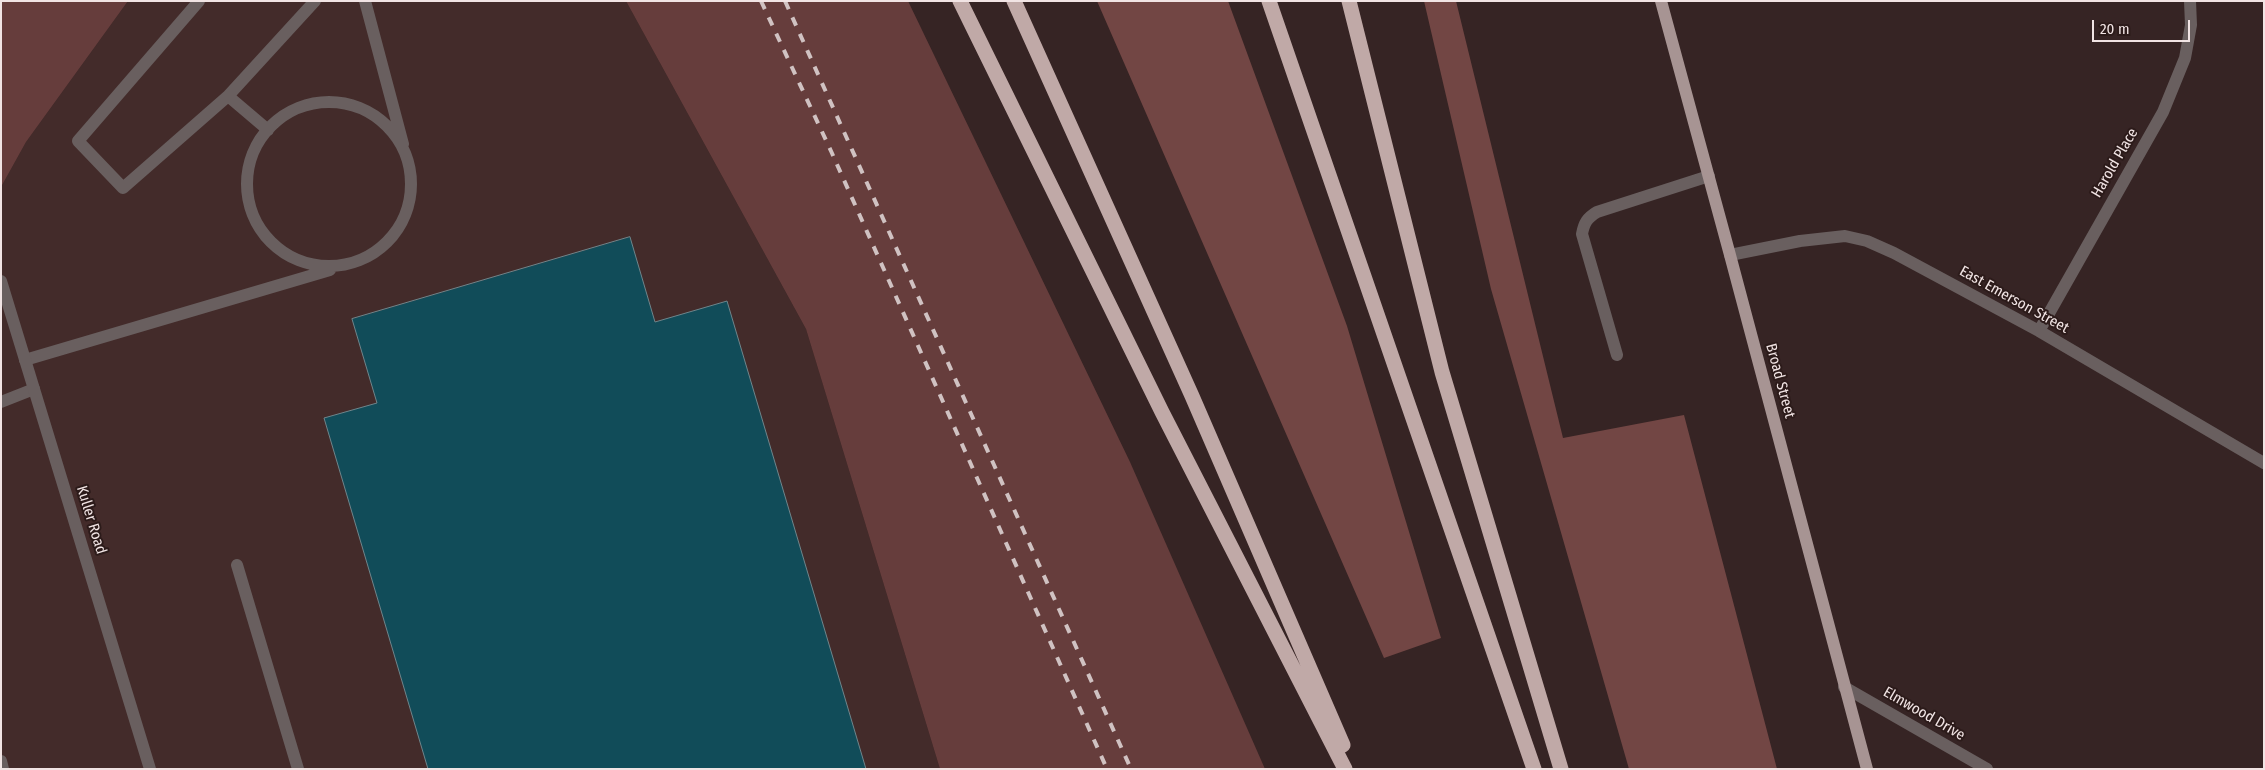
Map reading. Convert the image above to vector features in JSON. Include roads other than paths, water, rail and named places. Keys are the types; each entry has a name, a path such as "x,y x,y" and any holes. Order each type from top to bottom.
{"highway":[{"path":"960,1 1162,412 1345,769"},
{"path":"1014,1 1192,396 1354,769"},
{"path":"1269,1 1534,769"},
{"path":"1349,1 1442,372 1561,769"}],"main road":[{"name":"Broad Street","path":"1660,1 1709,176 1866,769"}],"street":[{"path":"199,1 78,141 123,188 228,96 315,1"},
{"path":"26,360 345,266 369,256 389,241 404,219 411,194 410,168 365,1"},
{"name":"Harold Place","path":"2039,331 2163,112 2186,58 2190,25 2190,1"},
{"path":"228,96 268,130"},
{"path":"345,266 319,266 294,260 270,243 254,220 246,193 248,165 260,138 279,118 305,105 333,102 361,108 384,124 401,144 410,168"},
{"path":"1617,355 1582,234 1584,224 1588,217 1602,210 1709,176"},
{"name":"East Emerson Street","path":"1730,255 1800,241 1845,236 1867,242 1894,253 2039,331 2264,462"},
{"name":"Kuller Road","path":"1,281 150,769"},
{"path":"1,402 34,388"},
{"path":"237,565 298,769"},
{"name":"Elmwood Drive","path":"1844,686 1987,769"},
{"path":"1,761 3,769"}],"railway":[{"path":"761,1 831,151 1107,769"},
{"path":"785,1 1131,769"}]}
